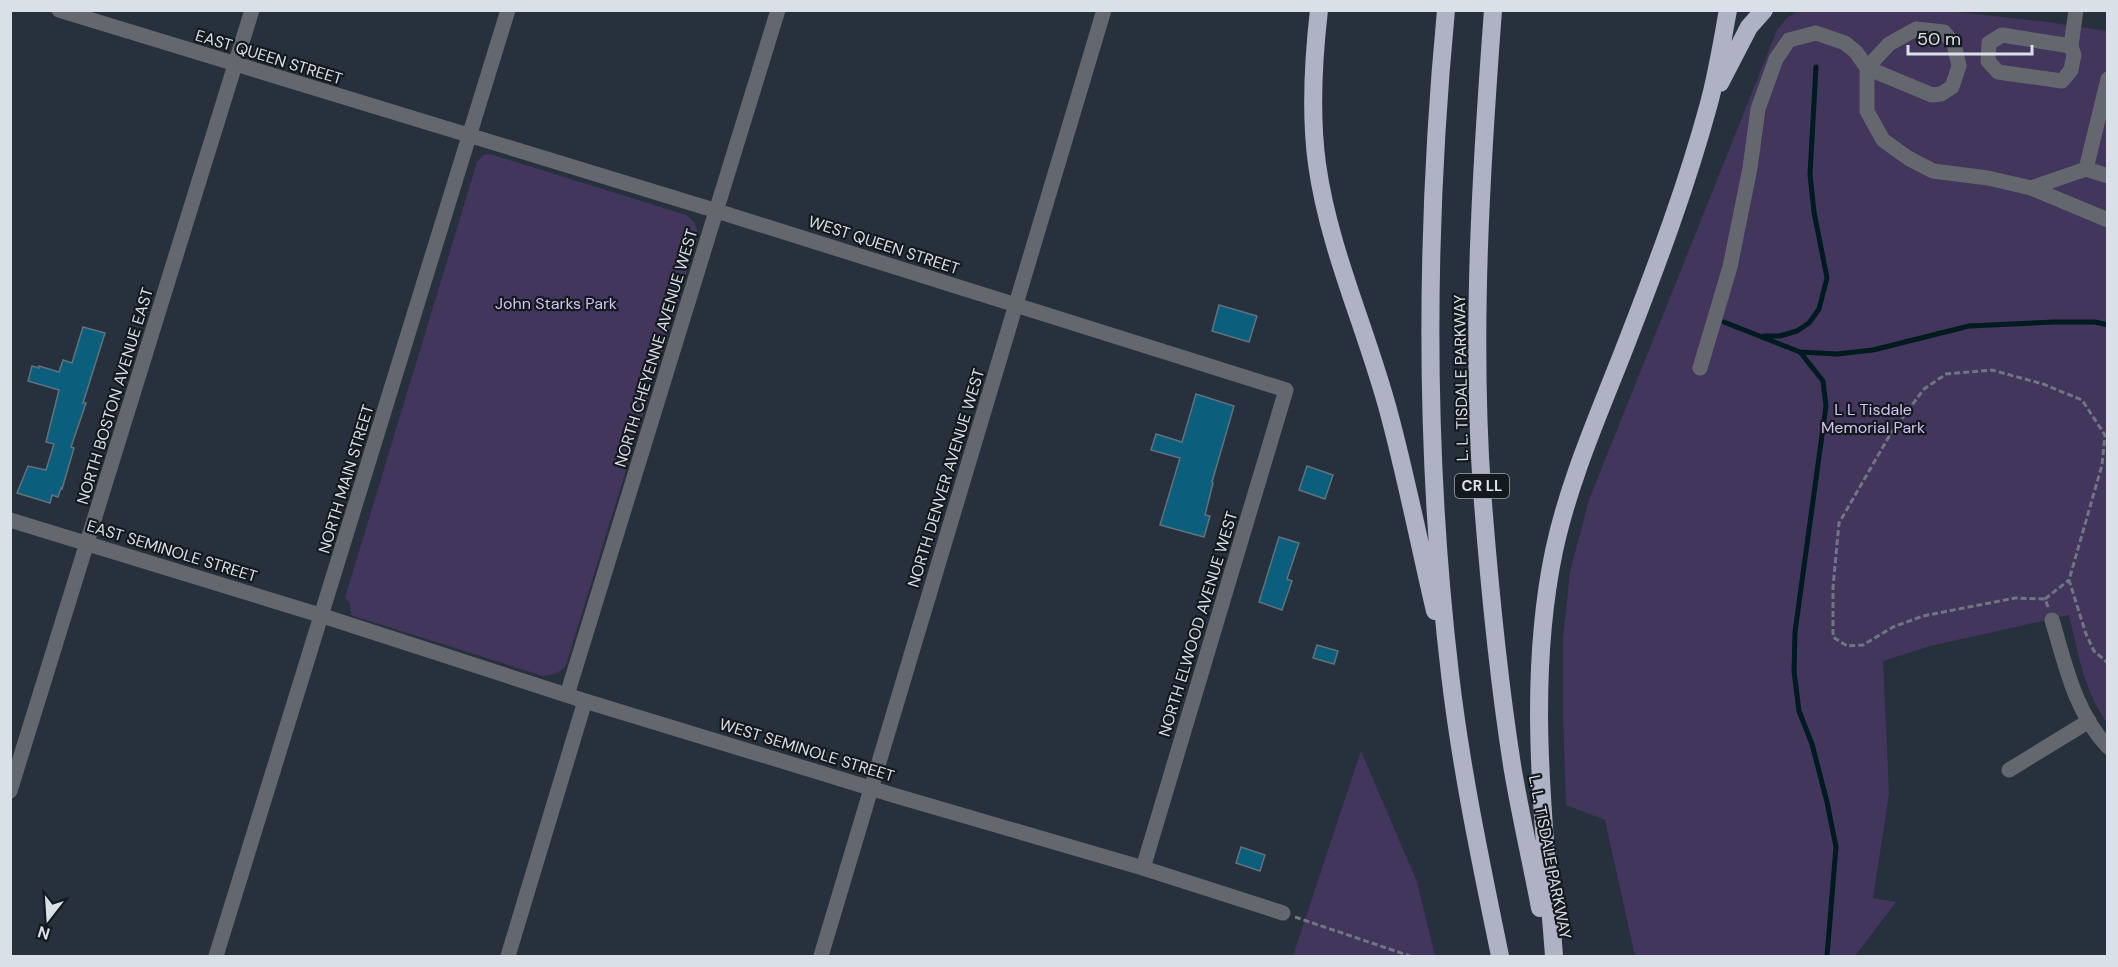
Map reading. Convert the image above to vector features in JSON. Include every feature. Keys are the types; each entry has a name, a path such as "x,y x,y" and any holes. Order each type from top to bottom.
{"highway":[{"path":"1319,10 1312,84 1313,123 1317,165 1325,207 1390,417 1450,674"},
{"name":"L. L. TISDALE PARKWAY","path":"1446,10 1433,165 1429,328 1436,514 1450,674 1466,776 1500,957"},
{"name":"L. L. TISDALE PARKWAY","path":"1493,10 1482,163 1479,253 1478,395 1482,490 1499,671 1513,767 1552,957"},
{"path":"1552,957 1538,701 1541,646 1554,550 1580,465 1678,208 1709,103 1728,10"},
{"path":"1709,103 1749,27 1764,10"}],"street":[{"name":"EAST QUEEN STREET","path":"59,10 470,137"},
{"name":"NORTH BOSTON AVENUE EAST","path":"10,790 252,10"},
{"name":"NORTH MAIN STREET","path":"216,957 508,10"},
{"name":"NORTH CHEYENNE AVENUE WEST","path":"567,695 778,10"},
{"name":"NORTH DENVER AVENUE WEST","path":"821,957 1104,10"},
{"path":"2071,46 2002,35 1989,44 1988,61 1998,72 2062,81 2071,70 2074,55 2071,46 2076,10"},
{"path":"1916,29 1944,32 1954,44 1959,66 1952,87 1941,94 1932,95 1866,68 1889,44 1916,29"},
{"path":"1700,368 1730,267 1750,168 1758,109 1776,59 1789,40 1816,33 1845,43 1856,52 1866,68 1867,111 1882,140 1908,158 1934,171 1988,178 2031,188 2108,220"},
{"path":"2086,169 2108,78"},
{"name":"WEST QUEEN STREET","path":"470,137 717,211 1286,390"},
{"path":"2031,188 2086,169 2108,176"},
{"name":"NORTH ELWOOD AVENUE WEST","path":"1143,868 1286,390"},
{"name":"EAST SEMINOLE STREET","path":"10,520 322,616"},
{"name":"WEST SEMINOLE STREET","path":"322,616 585,701 1143,868 1283,913"},
{"path":"2052,620 2075,693 2089,721 2108,747"},
{"path":"508,957 585,701"},
{"path":"2009,770 2089,721"}],"path":[{"path":"2069,580 2045,599 2015,598 1923,616 1893,627 1863,645 1847,646 1833,637 1833,586 1839,523 1891,433 1924,389 1946,374 1992,370 2043,384 2082,400 2105,435 2102,465 2069,580 2086,634 2094,651 2108,663"},
{"path":"2045,599 2052,620"},
{"path":"1283,913 1410,957"}],"green space":[{"name":"L L Tisdale Memorial Park","path":"1939,10 2107,31 2107,723 2087,684 2069,615 1930,646 1883,661 1889,794 1873,898 1896,902 1855,956 1635,956 1605,820 1566,805 1563,640 1570,572 1589,500 1777,30 1788,17 1799,11"},
{"name":"John Starks Park","path":"490,154 686,215 695,224 698,235 566,665 556,673 543,676 351,615 350,603 345,598 477,162 483,155"},
{"path":"1361,751 1417,882 1435,956 1293,956"}],"building":[{"path":"1219,305 1257,316 1249,342 1212,331"},
{"path":"83,327 105,333 83,403 86,403 71,447 74,448 62,489 58,497 52,495 50,503 17,493 28,466 46,470 54,444 46,442 59,390 28,381 32,366 59,372 63,360 72,363"},
{"path":"1196,394 1234,406 1212,482 1205,515 1210,516 1204,537 1160,525 1180,458 1151,450 1156,434 1182,442"},
{"path":"1307,466 1333,475 1325,499 1299,490"},
{"path":"1279,537 1299,543 1287,579 1292,581 1282,610 1259,602"},
{"path":"1317,645 1338,651 1334,664 1313,658"},
{"path":"1241,847 1265,855 1260,871 1236,863"}],"waterway":[{"path":"1764,336 1780,336 1797,331 1809,323 1819,309 1827,278 1814,212 1810,174 1816,67"},
{"path":"1724,322 1800,352 1837,354 1873,350 1969,326 2054,322 2095,322 2108,325"},
{"path":"1800,352 1823,381 1826,406 1795,632 1794,671 1799,711 1812,744 1836,847 1827,956"}]}
